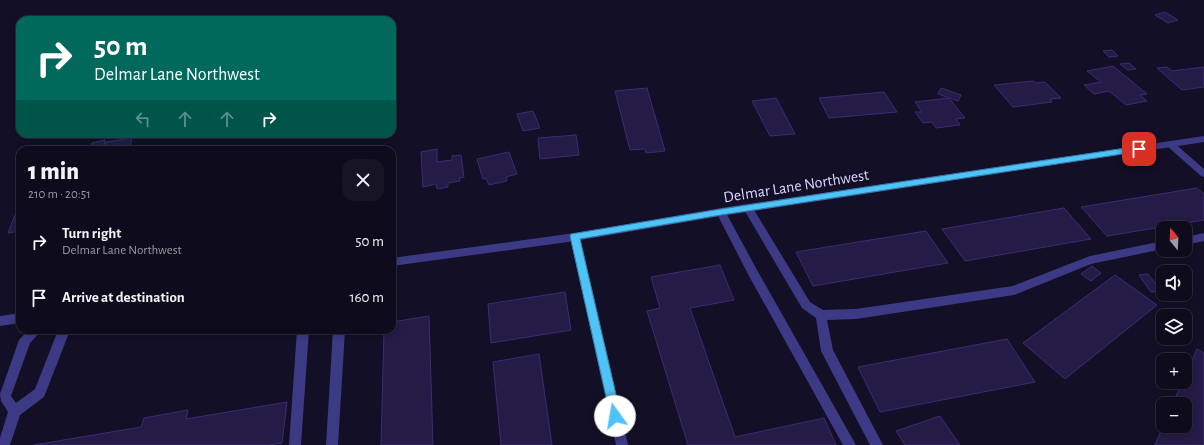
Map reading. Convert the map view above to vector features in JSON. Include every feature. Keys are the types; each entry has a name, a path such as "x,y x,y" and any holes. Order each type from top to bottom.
{"street":[{"name":"Delmar Lane Northwest","path":"396,261 575,236 721,212 1204,139"},
{"path":"1170,144 1204,174"},
{"path":"748,208 806,305 821,315 856,314 1014,290 1090,260 1156,246"},
{"path":"721,212 753,273 850,445"},
{"path":"575,236 622,445"},
{"path":"1192,240 1204,237"},
{"path":"821,315 827,351 877,445"},
{"path":"0,321 16,319"},
{"path":"15,411 5,397 26,340 32,334"},
{"path":"4,445 15,411 40,393 63,334"},
{"path":"295,445 303,334"},
{"path":"332,445 339,334"}],"building":[{"path":"1165,12 1178,20 1168,23 1155,15"},
{"path":"1112,50 1118,56 1109,57 1103,51"},
{"path":"1129,63 1136,69 1128,70 1120,64"},
{"path":"1113,66 1147,94 1140,95 1147,101 1126,105 1109,91 1094,94 1084,85 1101,82 1087,71"},
{"path":"1167,67 1172,71 1204,67 1204,87 1182,90 1157,68"},
{"path":"1033,81 1036,83 1045,82 1061,98 1050,99 1052,102 1013,107 994,85"},
{"path":"647,88 665,151 646,153 645,149 630,150 615,91"},
{"path":"941,88 961,95 958,101 938,94"},
{"path":"884,92 897,112 829,118 819,98"},
{"path":"776,98 795,134 770,136 752,101"},
{"path":"949,98 965,118 956,119 960,125 936,128 932,122 923,123 915,112 922,112 915,102"},
{"path":"533,111 540,128 523,131 517,114"},
{"path":"576,135 579,155 540,159 538,138"},
{"path":"132,138 130,146 105,146 106,142"},
{"path":"105,140 104,146 91,146 92,143"},
{"path":"437,149 437,162 452,160 452,156 461,155 464,177 459,178 460,181 448,183 448,187 437,189 436,184 423,187 421,152"},
{"path":"509,152 517,174 506,177 507,181 489,185 486,178 483,179 477,159"},
{"path":"1197,188 1204,194 1204,220 1192,222 1156,221 1156,228 1107,236 1081,207"},
{"path":"1064,208 1091,239 965,261 942,229"},
{"path":"15,215 16,232 8,233"},
{"path":"926,231 948,263 813,286 796,252"},
{"path":"720,265 734,300 690,308 735,437 824,418 836,445 688,445 647,311 660,308 651,277"},
{"path":"1092,266 1101,273 1091,281 1081,274"},
{"path":"1148,274 1156,284 1156,292 1151,292 1139,275"},
{"path":"1115,275 1157,305 1065,379 1023,343"},
{"path":"565,292 571,330 491,343 488,304"},
{"path":"429,316 433,445 381,445 384,334 396,334 396,321"},
{"path":"1007,339 1035,382 880,412 858,367"},
{"path":"1197,349 1204,353 1204,445 1155,445 1160,433 1192,433 1192,397 1176,397 1179,389 1192,389 1192,360"},
{"path":"539,354 552,445 501,445 493,362"},
{"path":"287,402 282,443 268,445 34,445 141,427 144,418 188,410 186,419"},
{"path":"940,416 960,445 905,445 896,431"}],"route":[{"path":"615,416 575,236 721,212 1139,149"}]}
